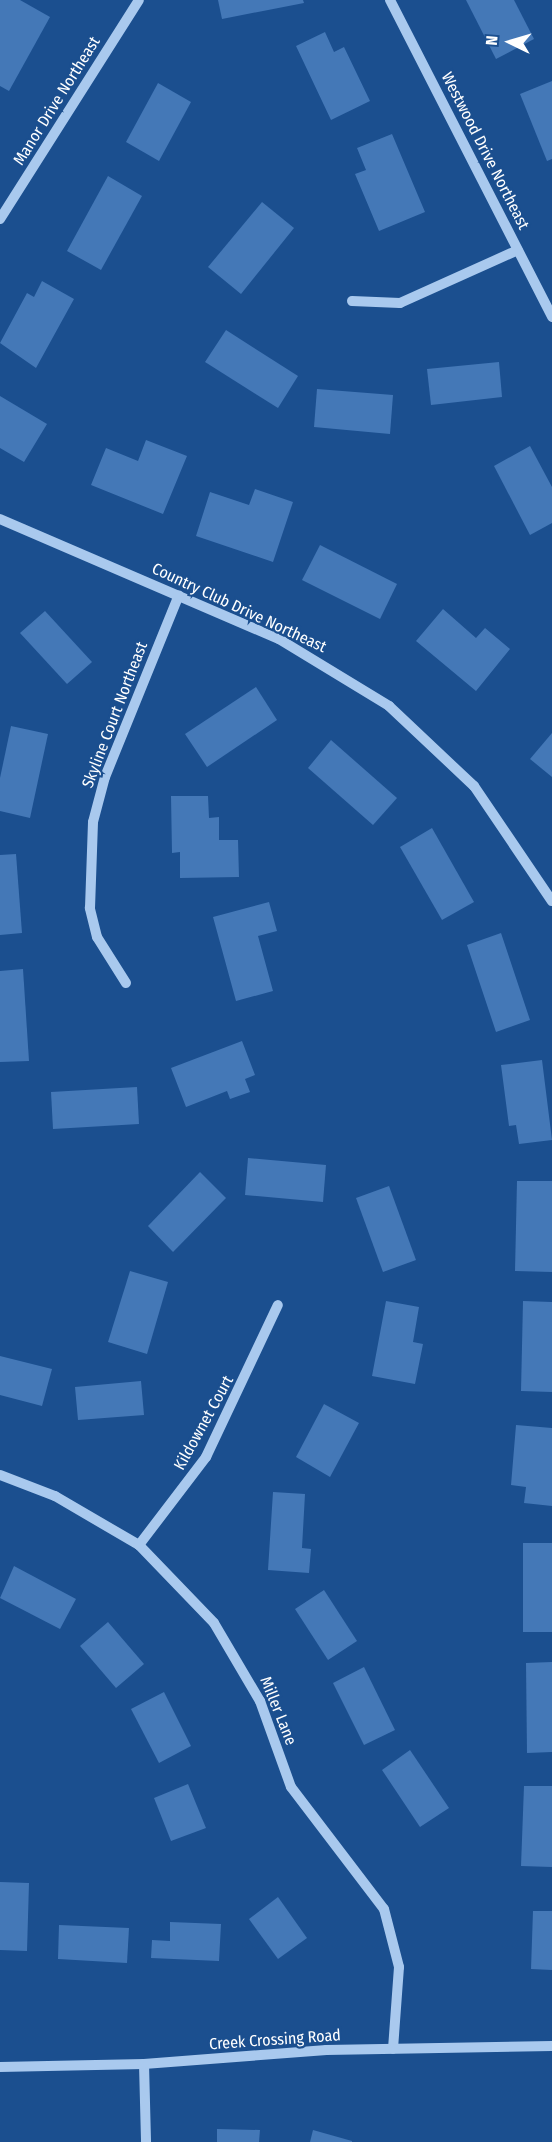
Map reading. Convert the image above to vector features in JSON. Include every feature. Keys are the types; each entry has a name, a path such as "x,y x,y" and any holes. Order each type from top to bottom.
{"street":[{"name":"Manor Drive Northeast","path":"0,219 139,0"},
{"name":"Westwood Drive Northeast","path":"390,0 552,317"},
{"path":"352,301 400,303 518,250"},
{"name":"Country Club Drive Northeast","path":"0,519 279,639 389,706 474,786 552,901"},
{"name":"Skyline Court Northeast","path":"126,983 97,937 90,908 93,822 105,777 179,595"},
{"name":"Kildownet Court","path":"139,1545 206,1457 278,1305"},
{"name":"Miller Lane","path":"0,1475 55,1496 139,1545 173,1575 237,1657 260,1701 291,1787 384,1909 399,1967 393,2049"},
{"name":"Creek Crossing Road","path":"0,2067 144,2064 393,2049 552,2046"},
{"path":"144,2064 146,2142"}],"building":[{"path":"0,0 20,0 50,17 9,91 0,86"},
{"path":"218,0 303,0 304,3 222,19"},
{"path":"466,0 514,0 534,39 496,59"},
{"path":"325,32 334,52 344,47 370,101 331,120 296,46"},
{"path":"552,81 552,159 547,161 520,94"},
{"path":"158,83 191,102 159,161 126,142"},
{"path":"392,134 425,212 379,231 355,174 366,170 357,148"},
{"path":"108,176 142,196 101,270 67,251"},
{"path":"262,202 294,228 241,294 208,267"},
{"path":"42,281 74,299 36,368 0,343 27,293 34,297"},
{"path":"226,330 298,376 278,408 205,362"},
{"path":"499,362 502,397 431,405 427,369"},
{"path":"317,389 393,395 390,434 314,427"},
{"path":"0,396 47,424 24,462 0,448"},
{"path":"146,440 187,456 163,514 91,485 106,448 138,461"},
{"path":"530,446 552,487 552,523 530,535 494,466"},
{"path":"255,489 293,502 273,562 196,536 210,492 249,505"},
{"path":"320,545 397,584 380,619 302,580"},
{"path":"443,609 476,638 485,628 510,649 476,691 416,641"},
{"path":"45,611 92,662 67,684 20,633"},
{"path":"256,687 277,720 207,767 185,734"},
{"path":"11,726 48,734 30,818 0,811 0,778"},
{"path":"552,733 552,777 530,759"},
{"path":"331,740 397,798 373,825 308,768"},
{"path":"171,796 208,796 209,818 219,817 219,840 238,840 239,877 180,878 180,852 172,853"},
{"path":"432,828 474,902 442,920 400,847"},
{"path":"16,854 22,933 0,935 0,855"},
{"path":"269,902 277,931 258,936 273,991 236,1001 213,917"},
{"path":"501,933 530,1020 496,1032 467,945"},
{"path":"23,969 29,1061 0,1062 0,971"},
{"path":"242,1041 255,1075 245,1079 250,1092 230,1099 227,1091 186,1107 171,1068"},
{"path":"542,1060 552,1140 519,1144 516,1125 509,1126 501,1065"},
{"path":"137,1087 139,1124 53,1129 51,1092"},
{"path":"248,1158 326,1165 323,1202 245,1195"},
{"path":"200,1172 226,1198 173,1252 148,1226"},
{"path":"517,1181 552,1181 552,1272 515,1271"},
{"path":"389,1186 416,1260 383,1272 356,1198"},
{"path":"130,1271 168,1282 147,1354 108,1342"},
{"path":"386,1301 419,1307 413,1342 423,1344 415,1384 372,1376"},
{"path":"523,1301 552,1302 552,1392 521,1391"},
{"path":"0,1356 52,1369 42,1406 0,1395"},
{"path":"141,1381 144,1415 78,1420 75,1387"},
{"path":"324,1404 359,1423 330,1477 296,1457"},
{"path":"516,1425 552,1428 552,1506 524,1503 526,1487 511,1485"},
{"path":"273,1492 305,1494 302,1548 311,1549 309,1573 268,1570"},
{"path":"523,1543 552,1543 552,1632 523,1632"},
{"path":"14,1566 76,1599 60,1629 0,1598"},
{"path":"324,1590 357,1641 328,1660 295,1609"},
{"path":"108,1622 144,1664 116,1688 80,1646"},
{"path":"552,1662 552,1752 527,1753 526,1663"},
{"path":"364,1667 395,1730 364,1745 333,1683"},
{"path":"164,1692 191,1746 159,1763 131,1709"},
{"path":"410,1750 449,1808 420,1827 382,1770"},
{"path":"188,1784 206,1828 171,1841 154,1798"},
{"path":"524,1786 552,1786 552,1867 521,1866"},
{"path":"0,1882 29,1883 27,1951 0,1950"},
{"path":"278,1897 307,1938 278,1959 249,1919"},
{"path":"533,1911 552,1911 552,1970 531,1969"},
{"path":"170,1922 221,1924 219,1961 151,1958 152,1940 170,1941"},
{"path":"59,1925 129,1928 127,1963 58,1959"},
{"path":"217,2129 260,2130 259,2142 217,2142"},
{"path":"313,2130 352,2141 352,2142 310,2142"}]}
